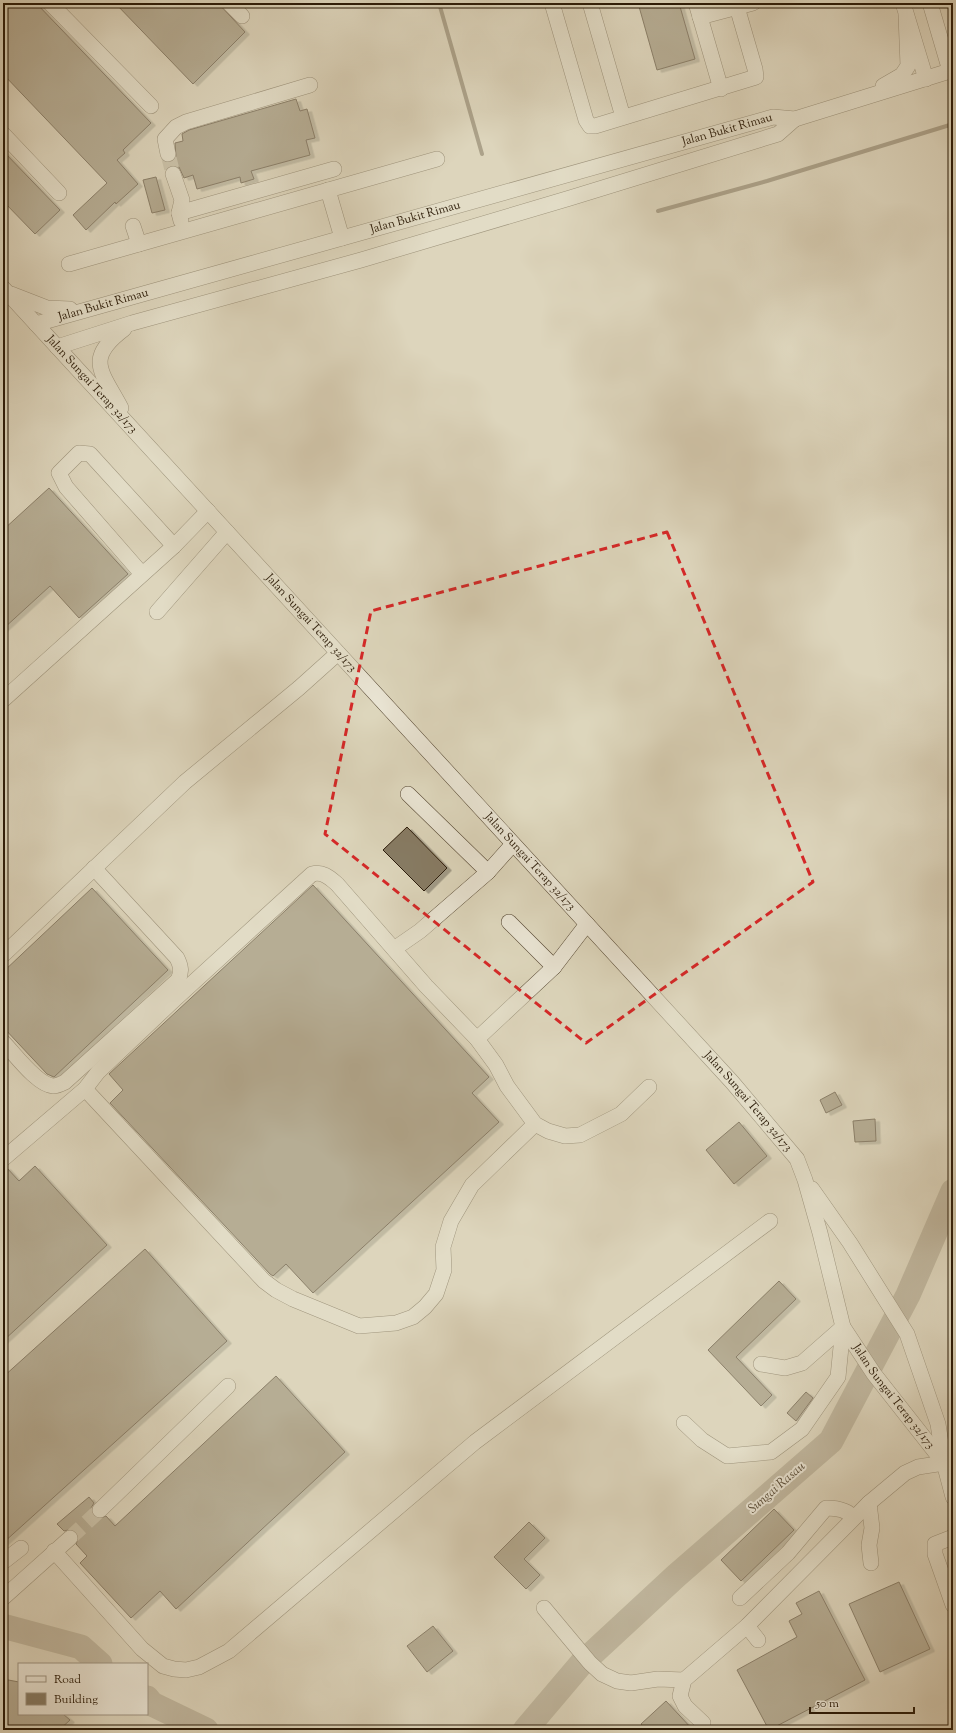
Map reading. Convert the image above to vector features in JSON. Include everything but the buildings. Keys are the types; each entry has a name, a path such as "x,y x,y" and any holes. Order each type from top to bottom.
{"street":[{"path":"50,3 151,106"},
{"path":"229,3 242,16"},
{"path":"552,3 586,120 590,126 595,126 756,77 737,7"},
{"path":"590,3 623,117"},
{"path":"721,88 698,10 737,7 753,3"},
{"path":"930,5 953,48"},
{"path":"930,5 952,71"},
{"path":"905,9 926,79"},
{"path":"844,104 890,82 908,66 905,9"},
{"name":"Jalan Bukit Rimau","path":"36,324 773,117 795,119 952,71"},
{"path":"168,154 165,139 176,127 186,122 310,85"},
{"name":"Jalan Bukit Rimau","path":"57,347 132,323 361,260 778,134 795,119"},
{"path":"3,134 59,193"},
{"path":"68,264 437,160"},
{"path":"179,213 334,169"},
{"path":"174,174 182,200 179,213 184,232"},
{"path":"328,190 342,238"},
{"path":"133,226 139,244"},
{"path":"5,290 47,308 56,310 88,307 121,300"},
{"name":"Jalan Sungai Terap 32/173","path":"5,290 587,924 742,1094 797,1158 805,1180 843,1327 857,1345 874,1374 944,1463 953,1497"},
{"path":"130,426 104,377 99,362 104,348 112,338 132,323"},
{"path":"142,574 66,487 59,473 79,453 90,454 174,546"},
{"path":"3,700 174,546 208,512"},
{"path":"157,612 227,532"},
{"path":"3,955 185,782 299,688 338,653"},
{"path":"408,794 488,872"},
{"path":"394,949 420,931 488,872 513,844"},
{"path":"3,1042 34,1075 52,1086 58,1085 65,1082 178,980 181,974 180,965 177,958 94,868"},
{"path":"3,1159 85,1089 98,1072 174,1000 312,874 317,873 323,874 337,884 426,986 477,1039 496,1065 507,1086 535,1124 548,1131 565,1136 580,1135 621,1114 648,1087"},
{"path":"509,922 554,967"},
{"path":"477,1039 554,967 587,924"},
{"path":"85,1089 264,1281 276,1290 293,1299 359,1326 396,1322 414,1317 425,1307 436,1294 444,1270 444,1247 451,1221 472,1185 535,1124"},
{"path":"703,1723 685,1706 680,1696 684,1680 747,1626 800,1575 869,1503 905,1473 918,1468 944,1463 938,1424 907,1334 885,1298 805,1180"},
{"path":"54,1551 142,1649 152,1658 163,1666 174,1669 186,1670 198,1667 229,1651 269,1619 475,1442 770,1221"},
{"path":"761,1364 785,1368 802,1363 843,1327"},
{"path":"684,1423 702,1440 727,1456 771,1452 802,1429 838,1377 843,1327"},
{"path":"100,1510 228,1386"},
{"path":"869,1503 872,1528 869,1545 871,1563"},
{"path":"740,1598 788,1553 826,1508 835,1508 850,1514 853,1518"},
{"path":"953,1537 935,1544 935,1554 953,1605"},
{"path":"3,1598 70,1538"},
{"path":"3,1562 20,1548"},
{"path":"544,1608 586,1658 602,1674 617,1681 631,1683 658,1679 684,1680"},
{"path":"747,1626 758,1640"}],"highlighted area":[{"path":"667,532 813,882 586,1043 325,834 371,611"}],"waterway":[{"path":"439,3 482,154"},
{"path":"952,3 953,8"},
{"path":"658,211 767,181 953,124"},
{"name":"Sungai Rasau","path":"525,1730 581,1664 676,1576 831,1441 908,1295 953,1191"},
{"name":"Sungai Rasau","path":"3,1626 81,1647 99,1663"},
{"name":"Sungai Rasau","path":"148,1699 152,1704 206,1730"}],"tunnel":[{"path":"168,154 173,174"},
{"path":"70,1538 100,1510"}]}
